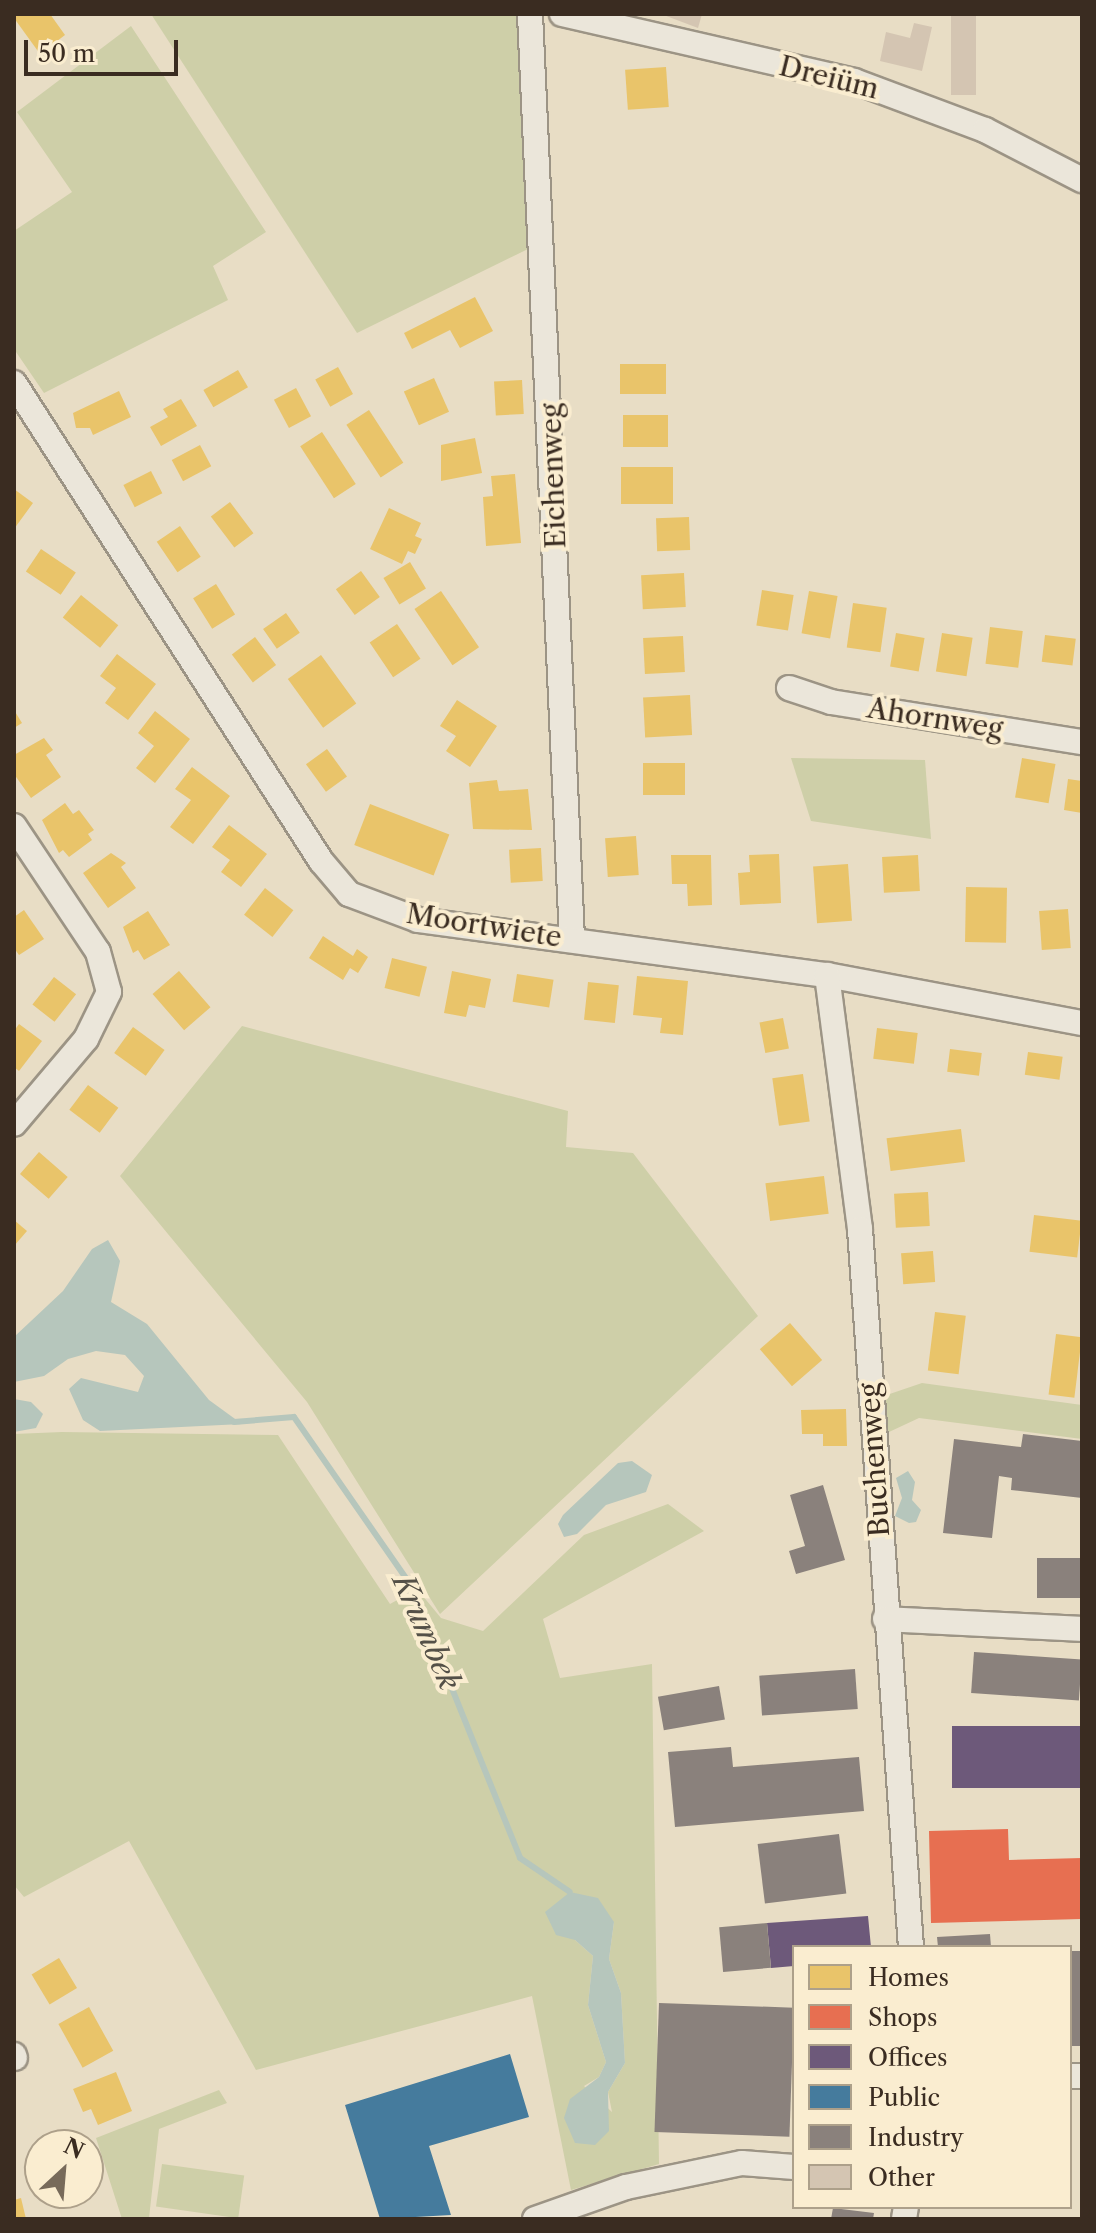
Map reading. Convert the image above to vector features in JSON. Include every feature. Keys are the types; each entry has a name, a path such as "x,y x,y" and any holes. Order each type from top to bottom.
{"street":[{"name":"Eichenweg","path":"530,14 572,939"},
{"name":"Dreiüm","path":"562,14 854,81 985,130 1082,180"},
{"name":"Moortwiete","path":"14,383 321,861 349,894 418,920 827,975 1082,1023"},
{"name":"Ahornweg","path":"789,688 831,702 1082,742"},
{"path":"14,826 98,952 109,992 86,1039 14,1124"},
{"name":"Buchenweg","path":"827,975 860,1229 885,1619 911,1945"},
{"path":"885,1619 1082,1629"},
{"path":"535,2219 626,2187 742,2163 792,2167"}],"green space":[{"path":"151,14 519,14 528,249 357,333"},
{"path":"131,26 266,232 213,266 228,300 44,393 14,349 14,231 72,192 17,112"},
{"path":"791,758 925,760 931,839 811,821"},
{"path":"242,1026 568,1111 566,1147 633,1153 758,1316 440,1614 307,1402 120,1176"},
{"path":"922,1383 1082,1405 1082,1439 919,1418 874,1439 872,1400"},
{"path":"14,1434 278,1435 390,1604 417,1589 441,1618 483,1631 584,1535 668,1504 704,1531 543,1619 560,1678 652,1664 659,2164 571,2190 532,1996 256,2070 129,1841 24,1897 14,1885","holes":["614,1922 609,1959 621,1993 625,2063 608,2092 612,2112 584,2086 599,2077 606,2062 588,2005 593,1956 575,1940"]},
{"path":"219,2090 227,2103 159,2129 149,2218 122,2219 104,2163 104,2135"},
{"path":"162,2164 244,2176 238,2218 156,2207"}],"shaded area":[{"path":"108,1240 120,1261 111,1302 147,1324 209,1400 242,1424 100,1431 83,1420 69,1389 81,1378 138,1392 144,1376 125,1355 96,1351 68,1359 44,1376 14,1382 14,1337 63,1291 92,1249"},
{"path":"14,1399 31,1402 43,1414 36,1428 14,1432"},
{"path":"632,1461 652,1475 646,1492 606,1505 577,1534 564,1537 558,1524 563,1515 618,1463"},
{"path":"908,1471 915,1482 912,1500 921,1510 916,1522 909,1523 895,1516 902,1498 896,1478"},
{"path":"570,1892 598,1898 614,1922 609,1959 621,1993 625,2063 608,2092 609,2131 595,2145 575,2143 564,2118 570,2099 599,2077 606,2062 588,2005 593,1956 575,1940 556,1935 545,1912"}],"building: Homes":[{"path":"18,14 50,14 65,35 40,54 14,18"},
{"path":"666,67 669,107 628,110 625,70"},
{"path":"475,297 493,331 460,348 450,330 412,349 404,333"},
{"path":"620,364 666,364 666,394 620,394"},
{"path":"338,367 353,394 330,407 315,380"},
{"path":"238,370 248,387 213,407 203,390"},
{"path":"434,378 449,412 419,425 404,391"},
{"path":"522,380 524,414 496,415 494,381"},
{"path":"296,388 311,416 289,428 274,400"},
{"path":"119,391 131,417 93,435 90,428 76,428 73,413"},
{"path":"181,399 197,426 161,446 150,427 168,417 163,409"},
{"path":"369,410 403,463 381,478 346,425"},
{"path":"623,415 668,415 668,447 623,447"},
{"path":"322,432 356,484 334,498 300,446"},
{"path":"475,438 482,473 441,481 441,445"},
{"path":"200,445 211,466 183,481 172,460"},
{"path":"621,467 673,467 673,504 621,504"},
{"path":"151,471 162,493 135,507 123,485"},
{"path":"515,474 521,543 486,546 483,497 493,496 491,476"},
{"path":"14,489 33,503 14,529"},
{"path":"230,502 253,533 234,548 211,516"},
{"path":"389,508 421,523 415,536 422,539 415,554 408,551 402,564 370,549"},
{"path":"689,517 690,550 657,551 656,518"},
{"path":"180,526 201,557 177,572 157,542"},
{"path":"41,549 76,572 61,595 26,571"},
{"path":"410,562 426,589 399,605 383,578"},
{"path":"361,571 380,597 355,615 336,589"},
{"path":"684,573 686,607 643,609 641,575"},
{"path":"216,584 235,615 212,629 193,598"},
{"path":"762,590 794,595 788,631 756,626"},
{"path":"441,591 479,647 452,665 414,609"},
{"path":"809,591 838,596 830,638 802,633"},
{"path":"81,595 118,625 100,648 63,618"},
{"path":"853,603 887,608 880,652 847,648"},
{"path":"286,613 300,633 277,649 263,629"},
{"path":"397,624 420,659 393,677 370,642"},
{"path":"990,627 1023,631 1018,668 985,664"},
{"path":"896,633 925,638 919,672 890,666"},
{"path":"942,633 973,638 967,676 936,672"},
{"path":"1045,635 1076,639 1072,666 1042,662"},
{"path":"683,636 685,672 645,674 643,638"},
{"path":"255,637 276,665 253,682 232,654"},
{"path":"117,654 156,684 128,720 105,703 116,688 100,676"},
{"path":"321,655 356,704 323,728 288,679"},
{"path":"690,695 692,735 645,737 643,697"},
{"path":"457,700 497,726 470,767 446,751 456,736 440,726"},
{"path":"14,710 22,723 14,728"},
{"path":"155,711 190,739 155,783 136,768 154,746 138,733"},
{"path":"44,738 53,750 46,755 61,777 31,798 14,774 14,755"},
{"path":"327,749 347,777 326,792 306,764"},
{"path":"1022,758 1055,764 1049,803 1015,797"},
{"path":"643,763 685,763 685,795 643,795"},
{"path":"192,767 230,796 193,844 170,827 191,800 175,789"},
{"path":"1068,779 1082,781 1082,813 1064,810"},
{"path":"497,780 499,791 528,789 532,830 473,829 469,783"},
{"path":"65,803 73,814 79,810 94,830 88,834 92,840 69,857 63,850 59,853 42,820"},
{"path":"370,804 449,834 434,876 354,845"},
{"path":"229,825 267,854 241,887 221,872 230,860 212,847"},
{"path":"636,836 639,875 608,877 605,838"},
{"path":"541,848 543,881 511,883 509,850"},
{"path":"111,853 126,863 121,867 136,888 108,908 83,873"},
{"path":"779,854 781,903 740,905 738,873 750,872 749,855"},
{"path":"671,855 711,855 712,905 688,906 687,884 672,884"},
{"path":"918,855 920,891 884,893 882,857"},
{"path":"848,864 852,921 817,923 813,866"},
{"path":"966,887 1007,888 1006,943 965,942"},
{"path":"265,888 293,910 272,937 244,915"},
{"path":"1068,909 1071,948 1042,950 1039,911"},
{"path":"24,910 44,939 19,955 14,948 14,917"},
{"path":"148,911 170,945 144,960 138,950 133,953 123,927"},
{"path":"323,936 353,956 357,949 368,957 358,973 350,968 343,980 309,958"},
{"path":"392,958 427,967 419,997 385,988"},
{"path":"179,971 210,1007 184,1030 153,994"},
{"path":"452,971 491,979 485,1008 469,1005 466,1017 444,1013"},
{"path":"517,974 554,980 549,1007 513,1002"},
{"path":"637,976 688,981 683,1035 660,1033 662,1018 633,1015"},
{"path":"54,977 76,994 55,1022 32,1005"},
{"path":"588,982 619,985 615,1023 584,1020"},
{"path":"783,1018 789,1048 765,1053 759,1023"},
{"path":"19,1024 42,1041 19,1071 14,1067 14,1031"},
{"path":"133,1027 165,1050 146,1076 114,1053"},
{"path":"877,1028 918,1033 914,1064 873,1059"},
{"path":"950,1049 982,1053 979,1076 947,1072"},
{"path":"1028,1052 1063,1057 1059,1080 1025,1075"},
{"path":"803,1074 810,1122 779,1126 772,1078"},
{"path":"88,1085 118,1108 100,1133 69,1110"},
{"path":"961,1129 965,1162 891,1171 887,1138"},
{"path":"39,1152 68,1177 49,1199 20,1174"},
{"path":"824,1176 829,1214 770,1221 765,1183"},
{"path":"928,1192 930,1226 896,1228 894,1194"},
{"path":"1034,1215 1082,1221 1077,1258 1029,1252"},
{"path":"14,1220 27,1231 14,1246"},
{"path":"933,1251 935,1282 903,1284 901,1253"},
{"path":"935,1312 966,1316 959,1374 928,1371"},
{"path":"790,1323 822,1360 792,1386 760,1349"},
{"path":"1056,1334 1082,1337 1074,1398 1049,1395"},
{"path":"846,1409 847,1446 823,1446 823,1434 802,1434 801,1410"},
{"path":"59,1958 77,1988 50,2004 32,1974"},
{"path":"89,2007 113,2051 83,2068 58,2024"},
{"path":"116,2072 132,2111 98,2125 91,2109 83,2112 73,2089"},
{"path":"21,2198 26,2219 14,2219 14,2200"}],"building: Shops":[{"path":"1008,1829 1009,1860 1082,1858 1082,1919 931,1923 929,1831"}],"building: Offices":[{"path":"952,1726 1082,1726 1082,1788 952,1788"},
{"path":"868,1916 871,1945 792,1945 792,1966 771,1968 767,1923"}],"building: Public":[{"path":"510,2054 529,2117 429,2146 451,2215 380,2219 345,2105"}],"building: Industry":[{"path":"1023,1434 1082,1441 1082,1498 1011,1490 1012,1478 999,1476 992,1538 943,1533 954,1439 1021,1447"},
{"path":"823,1485 845,1560 796,1574 789,1551 805,1546 790,1495"},
{"path":"1037,1558 1082,1558 1082,1598 1037,1598"},
{"path":"974,1652 1082,1660 1079,1700 971,1693"},
{"path":"855,1669 858,1709 762,1716 759,1676"},
{"path":"719,1686 725,1719 664,1730 658,1697"},
{"path":"731,1747 733,1767 859,1757 864,1811 675,1827 668,1752"},
{"path":"839,1834 846,1894 765,1904 758,1844"},
{"path":"767,1923 771,1968 723,1972 719,1927"},
{"path":"990,1934 991,1945 938,1945 937,1937"},
{"path":"1072,1951 1082,1951 1082,2046 1072,2046"},
{"path":"659,2003 792,2008 789,2137 654,2132"},
{"path":"833,2209 874,2213 873,2219 831,2219"}],"building: Other":[{"path":"661,14 702,14 698,28"},
{"path":"951,14 976,14 976,95 951,95"},
{"path":"914,23 932,27 922,71 880,61 886,32 910,38"}],"waterway":[{"name":"Krumbek","path":"234,1422 294,1417 410,1584 520,1858 570,1892"}]}
